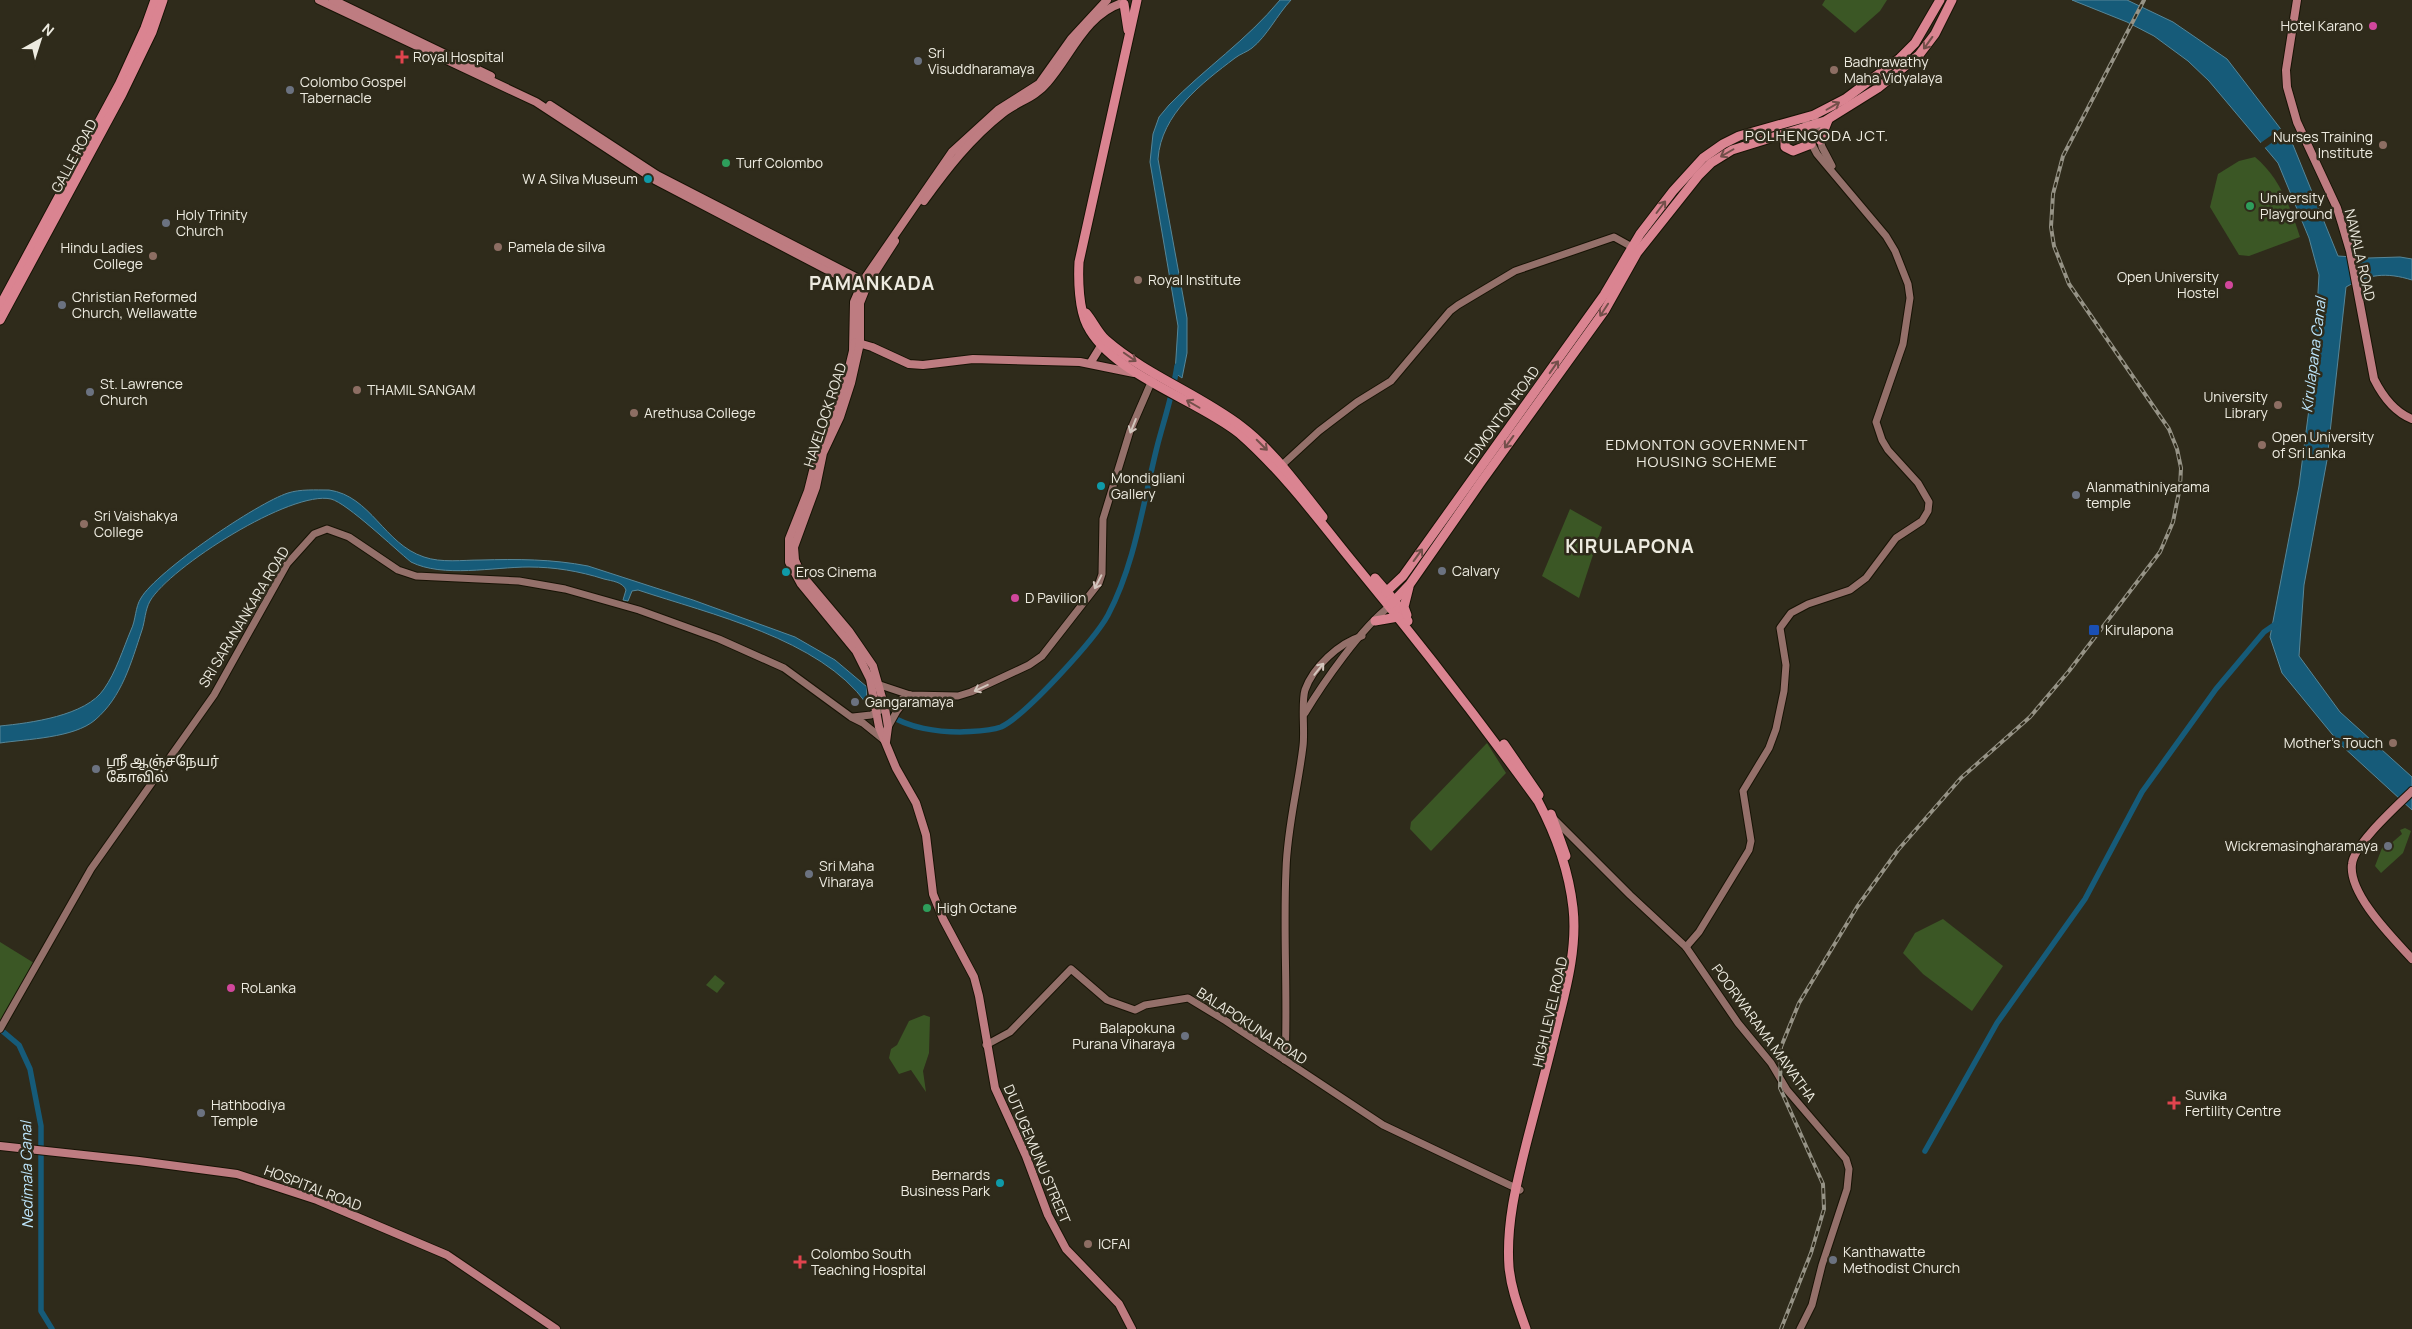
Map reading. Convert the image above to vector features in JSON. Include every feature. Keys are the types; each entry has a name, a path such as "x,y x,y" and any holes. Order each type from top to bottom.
{"highway":[{"name":"GALLE ROAD","path":"0,306 119,85 145,28 155,0"},
{"name":"GALLE ROAD","path":"0,320 122,94 148,40 163,0"},
{"path":"1128,35 1121,2 1131,4 1137,0"},
{"path":"1137,0 1078,262 1078,286 1084,310 1103,342 1139,374 1157,377 1165,388 1178,390 1212,406 1244,428 1281,466 1389,599"},
{"path":"1634,250 1711,163 1732,150 1807,128 1812,119 1845,99 1900,58 1915,43 1940,0"},
{"path":"1784,134 1785,147 1792,151 1816,142 1828,120 1900,72 1919,55 1935,34 1952,0"},
{"path":"1634,250 1673,191 1702,158 1739,136 1812,119 1828,120"},
{"name":"EDMONTON ROAD","path":"1389,599 1410,584 1605,310 1634,250"},
{"name":"EDMONTON ROAD","path":"1389,599 1403,576 1604,295 1634,250"},
{"path":"1103,342 1178,390 1241,435 1389,599"},
{"path":"1409,624 1404,606 1410,584"},
{"name":"HIGH LEVEL ROAD","path":"1389,599 1398,617 1477,717 1538,802 1549,821 1570,888 1573,910 1573,939 1566,989 1509,1229 1509,1268 1515,1297 1526,1329"},
{"name":"HIGH LEVEL ROAD","path":"1389,599 1487,721 1533,784 1554,819 1577,898 1579,942 1567,1009 1518,1189"},
{"path":"1375,621 1398,617"}],"main road":[{"path":"319,0 536,102 655,180 864,285"},
{"path":"333,0 538,98 657,175 864,285"},
{"name":"HAVELOCK ROAD","path":"886,742 888,728 886,704 874,689 873,666 849,631 801,574 794,554 795,542 816,487 823,453 846,400 864,285 952,152 998,110 1039,84 1071,39 1107,0"},
{"name":"NAWALA ROAD","path":"2296,0 2286,70 2290,105 2337,208 2350,251 2374,379 2390,404 2412,419"},
{"name":"HAVELOCK ROAD","path":"864,285 964,149 1003,113 1041,90 1090,25 1106,10 1121,2"},
{"path":"1812,119 1816,142"},
{"path":"1686,947 1699,932 1749,850 1751,841 1743,791 1769,748 1776,729 1784,691 1786,665 1780,628 1791,613 1808,604 1850,590 1866,578 1896,538 1922,521 1928,511 1929,502 1918,483 1888,450 1882,440 1876,422 1903,344 1910,298 1908,284 1892,246 1836,175 1807,128"},
{"path":"1281,466 1342,414 1377,388 1391,381 1450,311 1499,279 1515,271 1614,237 1634,250"},
{"path":"856,342 909,364 973,359 1090,362 1139,374"},
{"path":"1090,362 1103,342"},
{"path":"874,689 910,695 958,696 972,692 1029,665 1051,646 1089,598 1102,574 1103,519 1130,431 1157,377"},
{"name":"SRI SARANANKARA ROAD","path":"1,1027 92,869 214,695 287,564 314,534 327,529 349,537 398,570 416,576 518,581 565,589 646,612 719,639 784,668 863,723 886,742"},
{"path":"1305,714 1322,688 1375,621 1389,599"},
{"path":"1284,1060 1286,1025 1286,870 1291,812 1304,746 1305,690 1313,676 1344,643 1362,636"},
{"name":"DUTUGEMUNU STREET","path":"874,689 879,727 896,768 916,803 926,835 933,894 974,977 995,1088 1026,1156 1048,1215 1063,1246 1119,1304 1132,1329"},
{"path":"852,717 860,717 877,712 886,704 910,695"},
{"path":"888,728 897,711 910,695"},
{"path":"2412,791 2379,824 2356,853 2352,865 2355,884 2366,904 2412,959"},
{"name":"POORWARAMA MAWATHA","path":"1554,819 1630,895 1686,947 1738,1023 1771,1063 1787,1090 1839,1150 1850,1169 1847,1189 1822,1265 1812,1305 1800,1329"},
{"name":"BALAPOKUNA ROAD","path":"986,1045 1010,1032 1071,969 1106,1000 1135,1010 1145,1006 1188,998 1383,1125 1518,1189"},
{"name":"HOSPITAL ROAD","path":"0,1146 236,1174 317,1200 447,1255 556,1329"}],"green space":[{"path":"1825,0 1887,0 1880,11 1855,33 1822,5"},
{"name":"University Playground","path":"2255,157 2264,165 2278,184 2288,204 2300,237 2249,256 2239,255 2210,207 2218,174 2239,161"},
{"path":"1570,509 1602,527 1579,598 1542,576"},
{"path":"1487,743 1506,773 1431,851 1410,829 1411,822"},
{"path":"2405,828 2411,831 2403,853 2381,873 2375,866 2384,843 2388,846 2402,834 2400,830"},
{"path":"1943,919 2003,966 1972,1011 1923,974 1903,953 1915,933"},
{"path":"0,942 34,963 0,1022"},
{"path":"715,975 725,983 717,993 706,985"},
{"path":"924,1015 930,1017 929,1053 923,1071 926,1092 911,1070 899,1074 889,1058 891,1049 897,1045 909,1021"}],"water":[{"path":"1280,0 1291,0 1257,43 1209,78 1185,101 1167,128 1161,143 1158,159 1187,318 1187,353 1182,378 1175,373 1178,326 1150,162 1153,134 1159,117 1169,105 1254,28"},
{"path":"2072,0 2127,0 2173,22 2227,59 2293,145 2338,256 2368,258 2400,257 2412,259 2412,280 2386,275 2362,279 2346,287 2327,460 2304,585 2299,656 2340,712 2412,777 2412,810 2341,745 2282,673 2270,637 2299,486 2313,378 2319,275 2309,238 2278,163 2209,81 2188,61 2154,36 2127,22"},
{"path":"329,490 344,494 356,501 398,542 410,551 424,557 445,561 535,560 588,566 693,600 795,637 835,660 867,687 866,703 846,681 821,662 793,645 730,619 638,590 632,591 628,601 623,600 626,590 620,584 566,570 529,567 453,571 424,567 411,562 359,517 338,502 331,499 313,499 289,506 261,518 233,534 181,569 162,586 148,604 134,655 119,690 95,720 75,731 63,734 0,743 0,726 26,723 71,712 96,698 104,689 116,668 133,626 141,598 166,572 186,556 232,523 273,499 298,491"}],"pier":[{"path":"2283,127 2287,132 2263,149 2259,144"}],"waterway":[{"path":"890,715 914,726 942,731 980,731 1001,727 1012,720 1042,693 1089,641 1108,615 1132,554 1177,366"},
{"path":"1925,1151 1997,1023 2085,899 2142,792 2216,689 2264,632 2277,623"},
{"name":"Nedimala Canal","path":"0,1029 19,1045 30,1069 41,1126 41,1311 52,1329"}],"railway":[{"path":"1781,1329 1811,1253 1824,1209 1823,1184 1780,1088 1781,1047 1799,1003 1857,907 1898,850 1961,778 2030,717 2069,671 2160,552 2173,522 2180,487 2181,468 2177,449 2169,429 2069,284 2054,246 2051,227 2053,194 2063,156 2144,0"}],"place":[{"name":"Hotel Karano","path":"2373,26"},
{"name":"Royal Hospital","path":"402,57"},
{"name":"Sri Visuddharamaya","path":"918,61"},
{"name":"Badhrawathy Maha Vidyalaya","path":"1834,70"},
{"name":"Colombo Gospel Tabernacle","path":"290,90"},
{"name":"Nurses Training Institute","path":"2383,145"},
{"name":"Turf Colombo","path":"726,163"},
{"name":"W A Silva Museum","path":"648,179"},
{"name":"University Playground","path":"2250,206"},
{"name":"Holy Trinity Church","path":"166,223"},
{"name":"Pamela de silva","path":"498,247"},
{"name":"Hindu Ladies College","path":"153,256"},
{"name":"Royal Institute","path":"1138,280"},
{"name":"Open University Hostel","path":"2229,285"},
{"name":"Christian Reformed Church, Wellawatte","path":"62,305"},
{"name":"THAMIL SANGAM","path":"357,390"},
{"name":"St. Lawrence Church","path":"90,392"},
{"name":"University Library","path":"2278,405"},
{"name":"Arethusa College","path":"634,413"},
{"name":"Open University of Sri Lanka","path":"2262,445"},
{"name":"Mondigliani Gallery","path":"1101,486"},
{"name":"Alanmathiniyarama temple","path":"2076,495"},
{"name":"Sri Vaishakya College","path":"84,524"},
{"name":"Calvary","path":"1442,571"},
{"name":"Eros Cinema","path":"786,572"},
{"name":"D Pavilion","path":"1015,598"},
{"name":"Kirulapona","path":"2094,630"},
{"name":"Gangaramaya","path":"855,702"},
{"name":"Mother's Touch","path":"2393,743"},
{"name":"ஸ்ரீ ஆஞ்சநேயர் கோவில்","path":"96,769"},
{"name":"Wickremasingharamaya","path":"2388,846"},
{"name":"Sri Maha Viharaya","path":"809,874"},
{"name":"High Octane","path":"927,908"},
{"name":"RoLanka","path":"231,988"},
{"name":"Balapokuna Purana Viharaya","path":"1185,1036"},
{"name":"Suvika Fertility Centre","path":"2174,1103"},
{"name":"Hathbodiya Temple","path":"201,1113"},
{"name":"Bernards Business Park","path":"1000,1183"},
{"name":"ICFAI","path":"1088,1244"},
{"name":"Kanthawatte Methodist Church","path":"1833,1260"},
{"name":"Colombo South Teaching Hospital","path":"800,1262"}],"district":[{"name":"POLHENGODA JCT.","path":"1817,136"},
{"name":"PAMANKADA","path":"872,283"},
{"name":"EDMONTON GOVERNMENT HOUSING SCHEME","path":"1707,454"},
{"name":"KIRULAPONA","path":"1630,546"}],"water label":[{"name":"Kirulapana Canal","path":"2314,355"}]}
